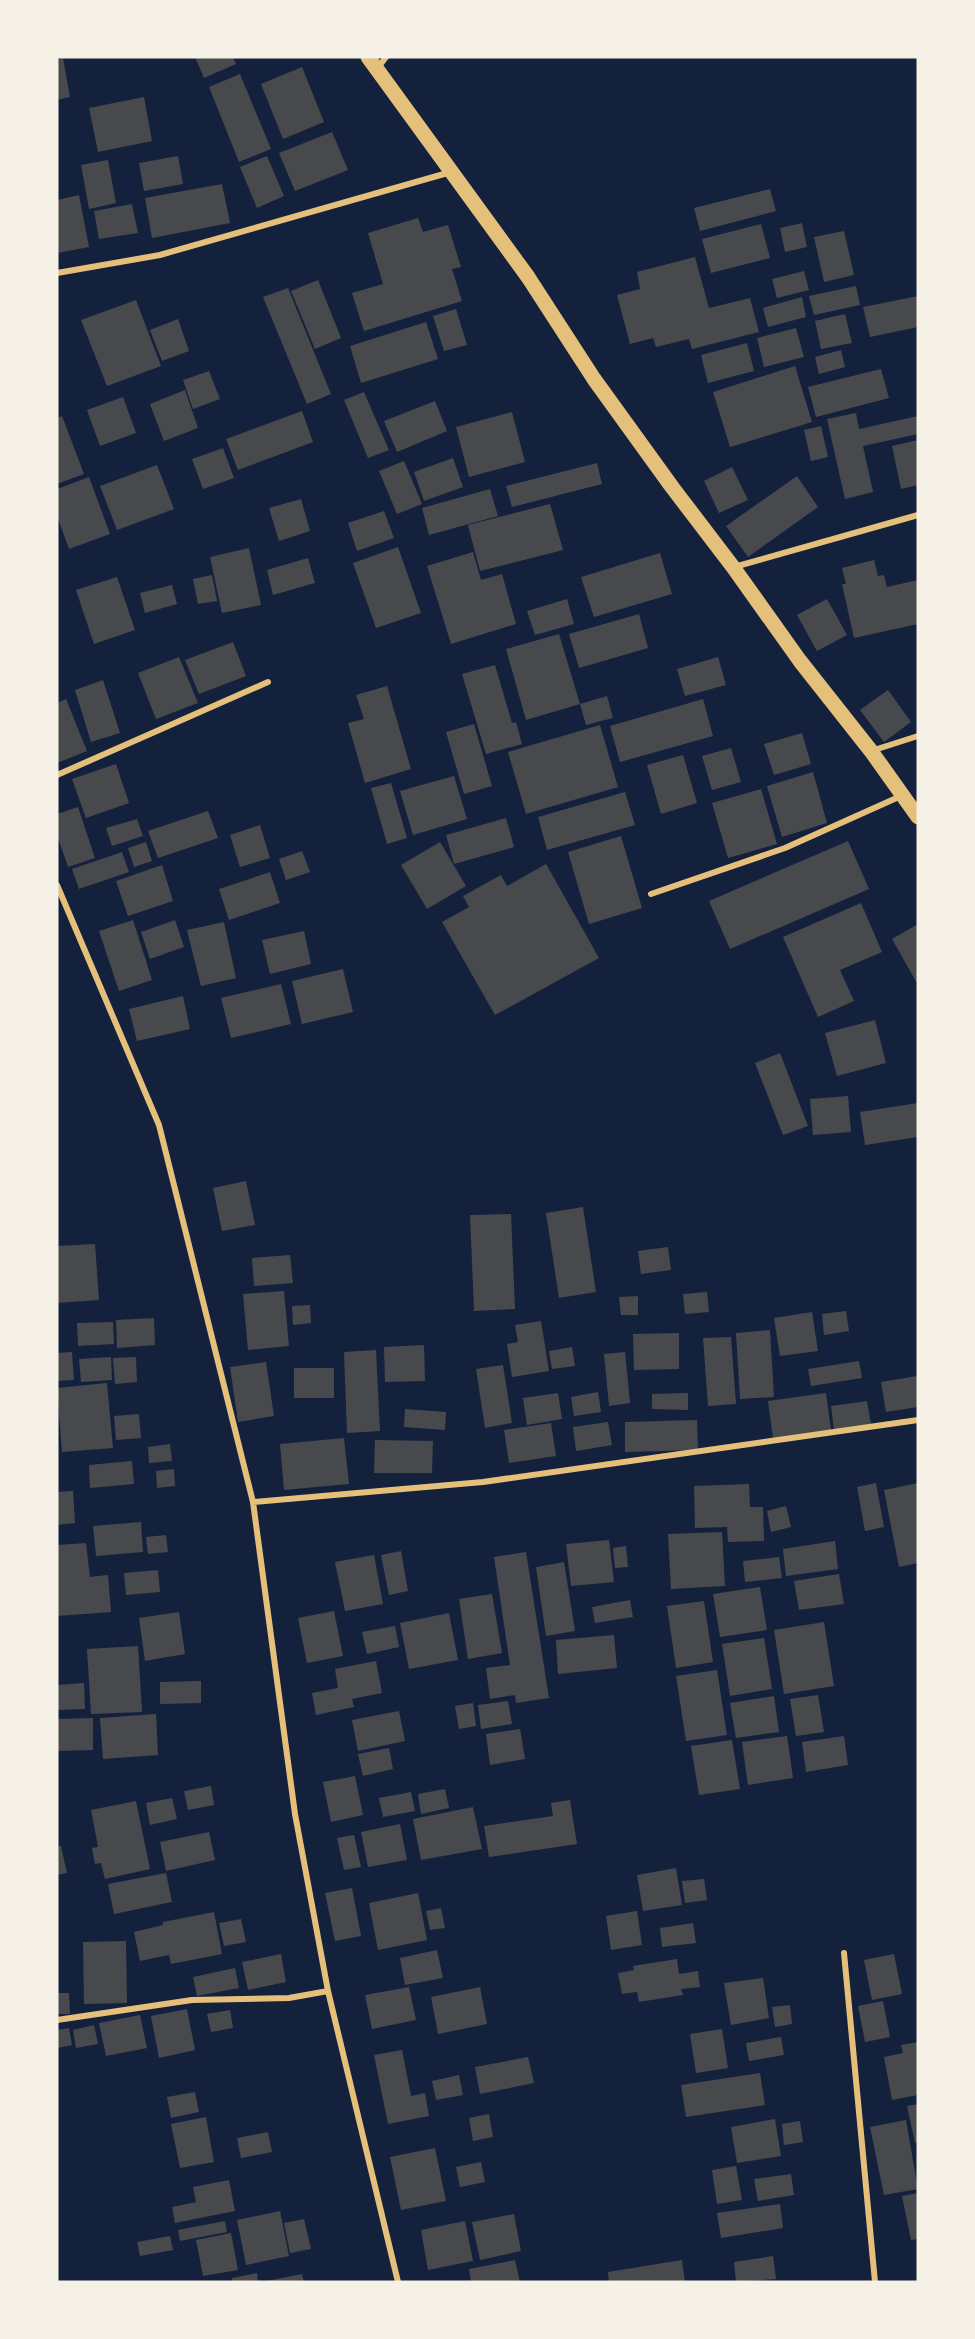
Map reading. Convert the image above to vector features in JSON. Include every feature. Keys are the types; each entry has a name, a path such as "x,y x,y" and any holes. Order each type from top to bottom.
{"main road":[{"path":"377,61 452,172 528,277 594,379 918,818"}],"street":[{"path":"57,273 160,255 452,172"},
{"path":"733,567 918,515"},
{"path":"57,775 268,682"},
{"path":"870,751 918,736"},
{"path":"651,894 785,848 902,796"},
{"path":"57,885 159,1125 253,1502 295,1814 328,1991 398,2282"},
{"path":"253,1502 483,1482 918,1420"},
{"path":"844,1953 875,2282"},
{"path":"57,2020 192,2000 289,1998 328,1991"}],"building":[{"path":"195,57 233,57 236,64 204,78"},
{"path":"63,58 70,97 57,100 57,60"},
{"path":"302,67 324,122 283,139 261,84"},
{"path":"240,74 271,149 239,162 209,87"},
{"path":"144,97 152,141 98,152 89,108"},
{"path":"332,132 348,170 295,191 279,153"},
{"path":"178,156 183,184 144,191 139,163"},
{"path":"267,156 284,196 257,208 240,167"},
{"path":"108,160 116,203 89,209 81,165"},
{"path":"222,184 230,223 152,238 145,198"},
{"path":"770,189 776,211 700,231 694,208"},
{"path":"79,195 89,247 57,253 57,200"},
{"path":"132,204 138,233 99,239 94,211"},
{"path":"418,218 423,232 448,225 461,267 452,269 462,301 364,331 352,293 383,284 368,233"},
{"path":"802,223 807,247 785,252 780,228"},
{"path":"761,224 770,258 711,273 702,239"},
{"path":"844,231 854,275 824,282 814,237"},
{"path":"695,257 709,308 750,298 759,332 692,349 689,339 656,347 653,338 630,344 617,295 640,289 637,272"},
{"path":"804,271 809,290 777,298 772,279"},
{"path":"318,280 341,338 315,349 291,291"},
{"path":"856,286 860,305 814,315 809,296"},
{"path":"288,288 331,394 307,404 263,297"},
{"path":"918,296 918,327 870,337 863,307"},
{"path":"802,297 806,317 768,327 763,308"},
{"path":"136,300 161,366 107,386 81,320"},
{"path":"456,309 467,345 444,351 433,316"},
{"path":"845,314 852,343 821,349 815,321"},
{"path":"178,319 189,351 162,361 150,330"},
{"path":"426,322 438,359 361,383 350,346"},
{"path":"796,328 804,357 764,367 757,338"},
{"path":"747,343 754,371 708,383 701,355"},
{"path":"841,350 845,367 819,374 815,357"},
{"path":"795,366 812,422 730,447 713,392"},
{"path":"881,369 889,398 816,417 808,387"},
{"path":"209,371 220,399 193,409 183,380"},
{"path":"185,390 198,428 164,441 150,404"},
{"path":"364,392 389,450 368,458 344,400"},
{"path":"123,397 136,433 100,446 87,410"},
{"path":"435,401 447,431 397,452 384,421"},
{"path":"302,411 313,442 238,470 226,439"},
{"path":"512,412 525,462 469,477 456,427"},
{"path":"856,413 859,429 918,416 918,434 863,446 873,492 845,499 827,419"},
{"path":"62,416 84,474 57,484 57,418"},
{"path":"821,426 828,457 811,461 804,430"},
{"path":"918,440 918,485 901,489 892,446"},
{"path":"223,448 234,478 203,489 192,459"},
{"path":"453,458 463,487 424,501 414,472"},
{"path":"404,461 422,504 397,514 379,471"},
{"path":"597,463 602,484 512,507 506,486"},
{"path":"157,465 174,509 117,530 100,486"},
{"path":"732,467 748,500 719,513 704,481"},
{"path":"797,476 818,507 748,557 726,526"},
{"path":"89,477 110,534 69,549 57,516 57,489"},
{"path":"490,489 498,516 429,535 422,508"},
{"path":"301,499 310,531 279,541 269,508"},
{"path":"550,504 563,550 480,571 468,525"},
{"path":"384,511 394,538 357,551 348,523"},
{"path":"398,547 421,613 376,628 353,563"},
{"path":"249,548 261,605 222,613 210,557"},
{"path":"473,552 481,580 502,574 516,624 451,644 427,566"},
{"path":"660,553 672,594 594,617 581,577"},
{"path":"308,558 315,583 273,595 267,570"},
{"path":"874,560 878,576 884,575 887,587 918,580 918,624 854,638 842,584 846,584 842,568"},
{"path":"212,575 217,601 198,604 193,579"},
{"path":"117,577 135,630 94,644 76,590"},
{"path":"172,585 177,604 145,613 140,593"},
{"path":"567,599 574,624 535,635 527,611"},
{"path":"827,599 847,635 817,651 797,615"},
{"path":"639,614 648,648 579,668 569,634"},
{"path":"559,634 580,704 526,720 506,649"},
{"path":"233,642 246,676 199,694 185,660"},
{"path":"179,657 198,703 156,719 138,673"},
{"path":"718,657 726,685 685,696 677,669"},
{"path":"495,665 512,723 516,722 522,744 486,754 462,674"},
{"path":"103,680 120,733 91,742 75,690"},
{"path":"387,686 411,769 365,783 348,723 364,719 356,695"},
{"path":"888,690 911,722 884,742 860,710"},
{"path":"607,696 613,718 586,725 580,704"},
{"path":"66,699 87,751 57,763 57,703"},
{"path":"703,699 713,736 620,762 610,726"},
{"path":"474,724 492,786 464,794 446,732"},
{"path":"600,725 618,787 526,814 508,752"},
{"path":"802,733 811,764 774,775 764,744"},
{"path":"731,748 741,782 712,790 702,756"},
{"path":"683,755 697,803 661,814 647,765"},
{"path":"116,764 129,803 86,818 72,779"},
{"path":"813,772 827,823 782,837 767,786"},
{"path":"454,776 467,819 413,835 400,791"},
{"path":"391,783 407,838 387,844 371,788"},
{"path":"761,789 777,844 728,858 712,803"},
{"path":"625,792 635,825 547,850 538,817"},
{"path":"78,807 95,858 68,867 57,835 57,814"},
{"path":"208,811 218,838 158,858 148,831"},
{"path":"506,818 514,847 454,864 446,835"},
{"path":"137,819 143,836 112,846 106,828"},
{"path":"260,825 270,858 240,867 230,835"},
{"path":"621,836 642,908 589,924 568,852"},
{"path":"848,841 869,889 730,949 709,901"},
{"path":"146,842 152,861 134,867 128,848"},
{"path":"440,842 466,886 427,909 401,865"},
{"path":"302,851 310,872 286,880 279,859"},
{"path":"122,852 129,872 79,889 72,869"},
{"path":"546,864 599,958 495,1015 442,922 469,907 463,896 501,875 507,886"},
{"path":"162,865 173,901 128,916 116,881"},
{"path":"270,872 280,903 229,920 219,889"},
{"path":"861,903 882,952 840,970 854,1001 818,1017 783,937"},
{"path":"133,920 152,980 119,991 99,931"},
{"path":"175,920 184,947 150,959 141,932"},
{"path":"224,922 236,978 201,986 187,930"},
{"path":"918,924 918,985 892,939"},
{"path":"304,931 311,964 270,974 262,940"},
{"path":"343,969 353,1012 302,1024 292,981"},
{"path":"281,984 291,1024 231,1038 221,998"},
{"path":"183,996 190,1029 137,1041 129,1009"},
{"path":"875,1020 886,1063 837,1076 825,1033"},
{"path":"780,1053 808,1126 783,1135 755,1063"},
{"path":"848,1096 851,1132 813,1135 810,1099"},
{"path":"918,1103 918,1137 865,1145 860,1112"},
{"path":"246,1181 255,1225 222,1231 213,1188"},
{"path":"583,1207 596,1292 559,1298 546,1213"},
{"path":"511,1214 515,1309 474,1311 470,1215"},
{"path":"95,1244 99,1300 57,1303 57,1246"},
{"path":"668,1247 671,1270 641,1274 638,1251"},
{"path":"290,1255 293,1283 254,1286 252,1258"},
{"path":"284,1291 289,1346 248,1350 243,1294"},
{"path":"707,1292 709,1312 685,1314 683,1294"},
{"path":"638,1296 638,1315 621,1315 619,1297"},
{"path":"310,1305 311,1323 293,1325 292,1306"},
{"path":"846,1311 849,1331 824,1335 822,1314"},
{"path":"812,1312 818,1351 780,1356 774,1318"},
{"path":"154,1318 155,1345 117,1348 116,1320"},
{"path":"541,1321 549,1371 512,1377 507,1344 518,1342 515,1325"},
{"path":"113,1322 114,1344 78,1346 77,1323"},
{"path":"770,1330 774,1397 740,1399 736,1333"},
{"path":"679,1333 679,1369 634,1370 633,1334"},
{"path":"731,1337 736,1404 708,1406 703,1338"},
{"path":"424,1345 425,1381 385,1382 384,1347"},
{"path":"572,1347 575,1366 552,1369 549,1351"},
{"path":"376,1350 380,1431 347,1433 344,1352"},
{"path":"72,1352 74,1380 57,1381 57,1353"},
{"path":"625,1352 630,1403 609,1406 604,1354"},
{"path":"111,1357 112,1380 81,1382 79,1359"},
{"path":"136,1357 137,1382 115,1384 113,1358"},
{"path":"859,1361 862,1378 811,1386 808,1369"},
{"path":"266,1362 274,1416 238,1422 230,1367"},
{"path":"503,1365 512,1423 485,1428 476,1369"},
{"path":"294,1368 334,1368 334,1398 294,1398"},
{"path":"917,1376 918,1407 886,1412 881,1382"},
{"path":"107,1383 113,1448 62,1452 57,1388"},
{"path":"598,1392 601,1412 574,1416 571,1397"},
{"path":"558,1393 562,1419 527,1425 523,1398"},
{"path":"688,1393 688,1410 652,1409 652,1394"},
{"path":"826,1393 831,1430 773,1438 768,1401"},
{"path":"867,1401 871,1424 834,1430 831,1406"},
{"path":"405,1409 446,1412 445,1430 404,1427"},
{"path":"139,1414 141,1438 116,1440 114,1416"},
{"path":"697,1420 698,1450 625,1452 625,1422"},
{"path":"608,1422 612,1445 576,1451 573,1427"},
{"path":"551,1423 556,1456 509,1463 504,1430"},
{"path":"344,1438 349,1484 284,1490 280,1444"},
{"path":"375,1440 433,1441 432,1473 374,1473"},
{"path":"170,1444 172,1461 149,1463 148,1447"},
{"path":"132,1461 134,1484 90,1488 89,1465"},
{"path":"174,1469 175,1486 157,1488 156,1471"},
{"path":"876,1483 884,1527 865,1531 857,1487"},
{"path":"918,1483 918,1563 899,1567 884,1490"},
{"path":"749,1484 750,1507 763,1507 764,1541 728,1542 727,1527 695,1528 694,1486"},
{"path":"73,1491 75,1523 57,1525 57,1492"},
{"path":"786,1506 791,1527 771,1532 767,1511"},
{"path":"141,1522 143,1552 96,1556 93,1526"},
{"path":"722,1532 725,1586 671,1589 668,1534"},
{"path":"166,1535 168,1552 148,1554 146,1537"},
{"path":"609,1540 614,1582 571,1586 566,1544"},
{"path":"835,1541 838,1569 786,1576 783,1549"},
{"path":"86,1543 90,1577 108,1575 111,1612 57,1616 57,1545"},
{"path":"626,1546 628,1567 615,1568 613,1548"},
{"path":"401,1551 408,1591 389,1595 381,1555"},
{"path":"526,1552 549,1698 516,1703 515,1695 490,1699 486,1668 510,1665 494,1557"},
{"path":"374,1555 383,1604 345,1611 335,1562"},
{"path":"779,1557 782,1578 745,1582 743,1561"},
{"path":"564,1562 575,1631 546,1636 536,1567"},
{"path":"158,1570 160,1592 126,1595 124,1573"},
{"path":"839,1574 844,1604 799,1610 794,1581"},
{"path":"760,1587 767,1630 720,1637 713,1594"},
{"path":"492,1594 502,1653 468,1659 459,1599"},
{"path":"630,1600 633,1617 595,1623 592,1607"},
{"path":"704,1601 713,1662 676,1668 667,1606"},
{"path":"334,1611 343,1656 307,1663 298,1618"},
{"path":"179,1612 185,1654 145,1661 139,1618"},
{"path":"449,1613 458,1660 409,1669 400,1623"},
{"path":"824,1622 834,1686 784,1694 774,1630"},
{"path":"395,1626 399,1647 367,1654 362,1632"},
{"path":"614,1635 617,1668 558,1674 556,1640"},
{"path":"764,1638 772,1689 730,1696 722,1644"},
{"path":"138,1646 142,1712 91,1714 87,1649"},
{"path":"376,1661 382,1693 352,1699 354,1707 316,1715 312,1693 338,1688 335,1669"},
{"path":"717,1670 727,1735 686,1741 676,1676"},
{"path":"201,1681 201,1703 160,1704 160,1682"},
{"path":"84,1683 85,1709 57,1710 57,1685"},
{"path":"818,1695 824,1732 796,1736 790,1699"},
{"path":"774,1696 779,1732 736,1738 730,1703"},
{"path":"508,1701 512,1724 481,1729 478,1705"},
{"path":"473,1703 476,1726 459,1729 455,1706"},
{"path":"399,1711 405,1741 358,1751 352,1720"},
{"path":"156,1714 158,1755 103,1759 100,1718"},
{"path":"93,1718 93,1750 57,1751 57,1719"},
{"path":"520,1729 525,1759 490,1765 486,1734"},
{"path":"787,1736 793,1778 748,1785 742,1742"},
{"path":"844,1736 848,1765 806,1772 802,1742"},
{"path":"732,1740 740,1789 699,1795 691,1746"},
{"path":"389,1748 393,1769 363,1776 358,1754"},
{"path":"355,1776 363,1815 331,1822 323,1782"},
{"path":"211,1786 214,1805 188,1810 184,1791"},
{"path":"445,1789 449,1808 421,1814 418,1794"},
{"path":"411,1792 415,1811 383,1817 379,1798"},
{"path":"172,1798 177,1819 150,1825 146,1803"},
{"path":"570,1800 577,1844 489,1857 484,1826 553,1816 551,1803"},
{"path":"136,1801 150,1869 105,1879 101,1863 95,1864 92,1848 98,1847 91,1810"},
{"path":"473,1807 482,1849 421,1860 413,1819"},
{"path":"400,1824 407,1860 368,1867 361,1832"},
{"path":"209,1832 215,1860 166,1871 160,1842"},
{"path":"354,1835 361,1867 344,1870 337,1838"},
{"path":"57,1846 61,1846 67,1873 57,1875"},
{"path":"676,1868 682,1905 643,1911 637,1875"},
{"path":"166,1873 172,1902 114,1914 108,1884"},
{"path":"704,1879 707,1900 685,1903 682,1881"},
{"path":"352,1888 361,1936 335,1941 325,1893"},
{"path":"418,1893 427,1940 378,1950 369,1903"},
{"path":"441,1908 445,1928 430,1930 426,1911"},
{"path":"637,1911 642,1945 611,1950 606,1916"},
{"path":"214,1912 222,1954 171,1964 169,1955 140,1961 134,1932 163,1925 163,1922"},
{"path":"241,1919 246,1942 224,1946 219,1923"},
{"path":"693,1923 696,1943 662,1947 660,1928"},
{"path":"126,1941 127,2003 84,2004 83,1942"},
{"path":"437,1950 443,1978 405,1985 400,1958"},
{"path":"281,1954 286,1982 248,1990 242,1962"},
{"path":"894,1954 902,1994 872,2000 864,1960"},
{"path":"677,1959 679,1974 698,1971 700,1987 681,1989 683,1995 639,2002 637,1992 622,1994 618,1973 634,1970 633,1966"},
{"path":"235,1968 239,1988 197,1996 193,1977"},
{"path":"763,1978 769,2018 731,2025 724,1983"},
{"path":"409,1987 416,2020 372,2029 365,1995"},
{"path":"480,1987 487,2024 438,2034 431,1997"},
{"path":"57,1993 69,1993 70,2014 57,2014"},
{"path":"883,2001 890,2037 865,2042 858,2006"},
{"path":"790,2005 792,2024 775,2027 772,2007"},
{"path":"187,2009 195,2050 159,2058 151,2016"},
{"path":"230,2010 233,2028 211,2032 207,2014"},
{"path":"140,2015 147,2048 106,2056 99,2023"},
{"path":"94,2025 98,2044 76,2048 73,2030"},
{"path":"69,2028 72,2045 58,2048 57,2030"},
{"path":"722,2029 728,2068 696,2073 690,2034"},
{"path":"781,2037 784,2055 749,2061 746,2043"},
{"path":"918,2042 918,2095 892,2100 884,2057 903,2053 901,2045"},
{"path":"402,2050 411,2096 425,2093 429,2116 388,2124 374,2055"},
{"path":"528,2057 534,2083 480,2094 475,2067"},
{"path":"760,2073 765,2105 686,2117 681,2085"},
{"path":"459,2075 463,2095 436,2100 432,2081"},
{"path":"195,2092 199,2112 171,2118 167,2097"},
{"path":"918,2104 918,2143 915,2143 907,2106"},
{"path":"489,2114 493,2137 473,2141 469,2118"},
{"path":"206,2117 214,2162 180,2168 171,2124"},
{"path":"775,2119 781,2156 737,2163 731,2127"},
{"path":"906,2120 918,2189 884,2195 870,2127"},
{"path":"800,2121 803,2142 784,2145 782,2124"},
{"path":"268,2132 272,2152 241,2158 237,2138"},
{"path":"435,2148 446,2201 401,2210 390,2157"},
{"path":"481,2162 485,2182 460,2187 456,2167"},
{"path":"736,2166 742,2200 717,2204 712,2170"},
{"path":"791,2174 794,2195 758,2201 754,2179"},
{"path":"229,2180 235,2211 175,2223 172,2207 196,2202 193,2187"},
{"path":"918,2193 918,2239 911,2240 902,2196"},
{"path":"780,2204 783,2228 721,2238 717,2213"},
{"path":"280,2211 289,2256 246,2265 237,2220"},
{"path":"514,2214 521,2251 480,2260 472,2222"},
{"path":"304,2219 311,2249 290,2253 284,2223"},
{"path":"225,2221 227,2232 180,2241 178,2230"},
{"path":"465,2221 473,2261 428,2270 421,2230"},
{"path":"231,2233 238,2270 203,2276 196,2240"},
{"path":"170,2236 173,2250 140,2256 137,2242"},
{"path":"773,2256 776,2279 736,2282 734,2262"},
{"path":"515,2260 520,2282 471,2282 469,2269"},
{"path":"682,2260 685,2282 609,2282 608,2272"},
{"path":"257,2273 258,2282 232,2282 232,2278"},
{"path":"302,2274 304,2282 267,2282 267,2281"}]}
